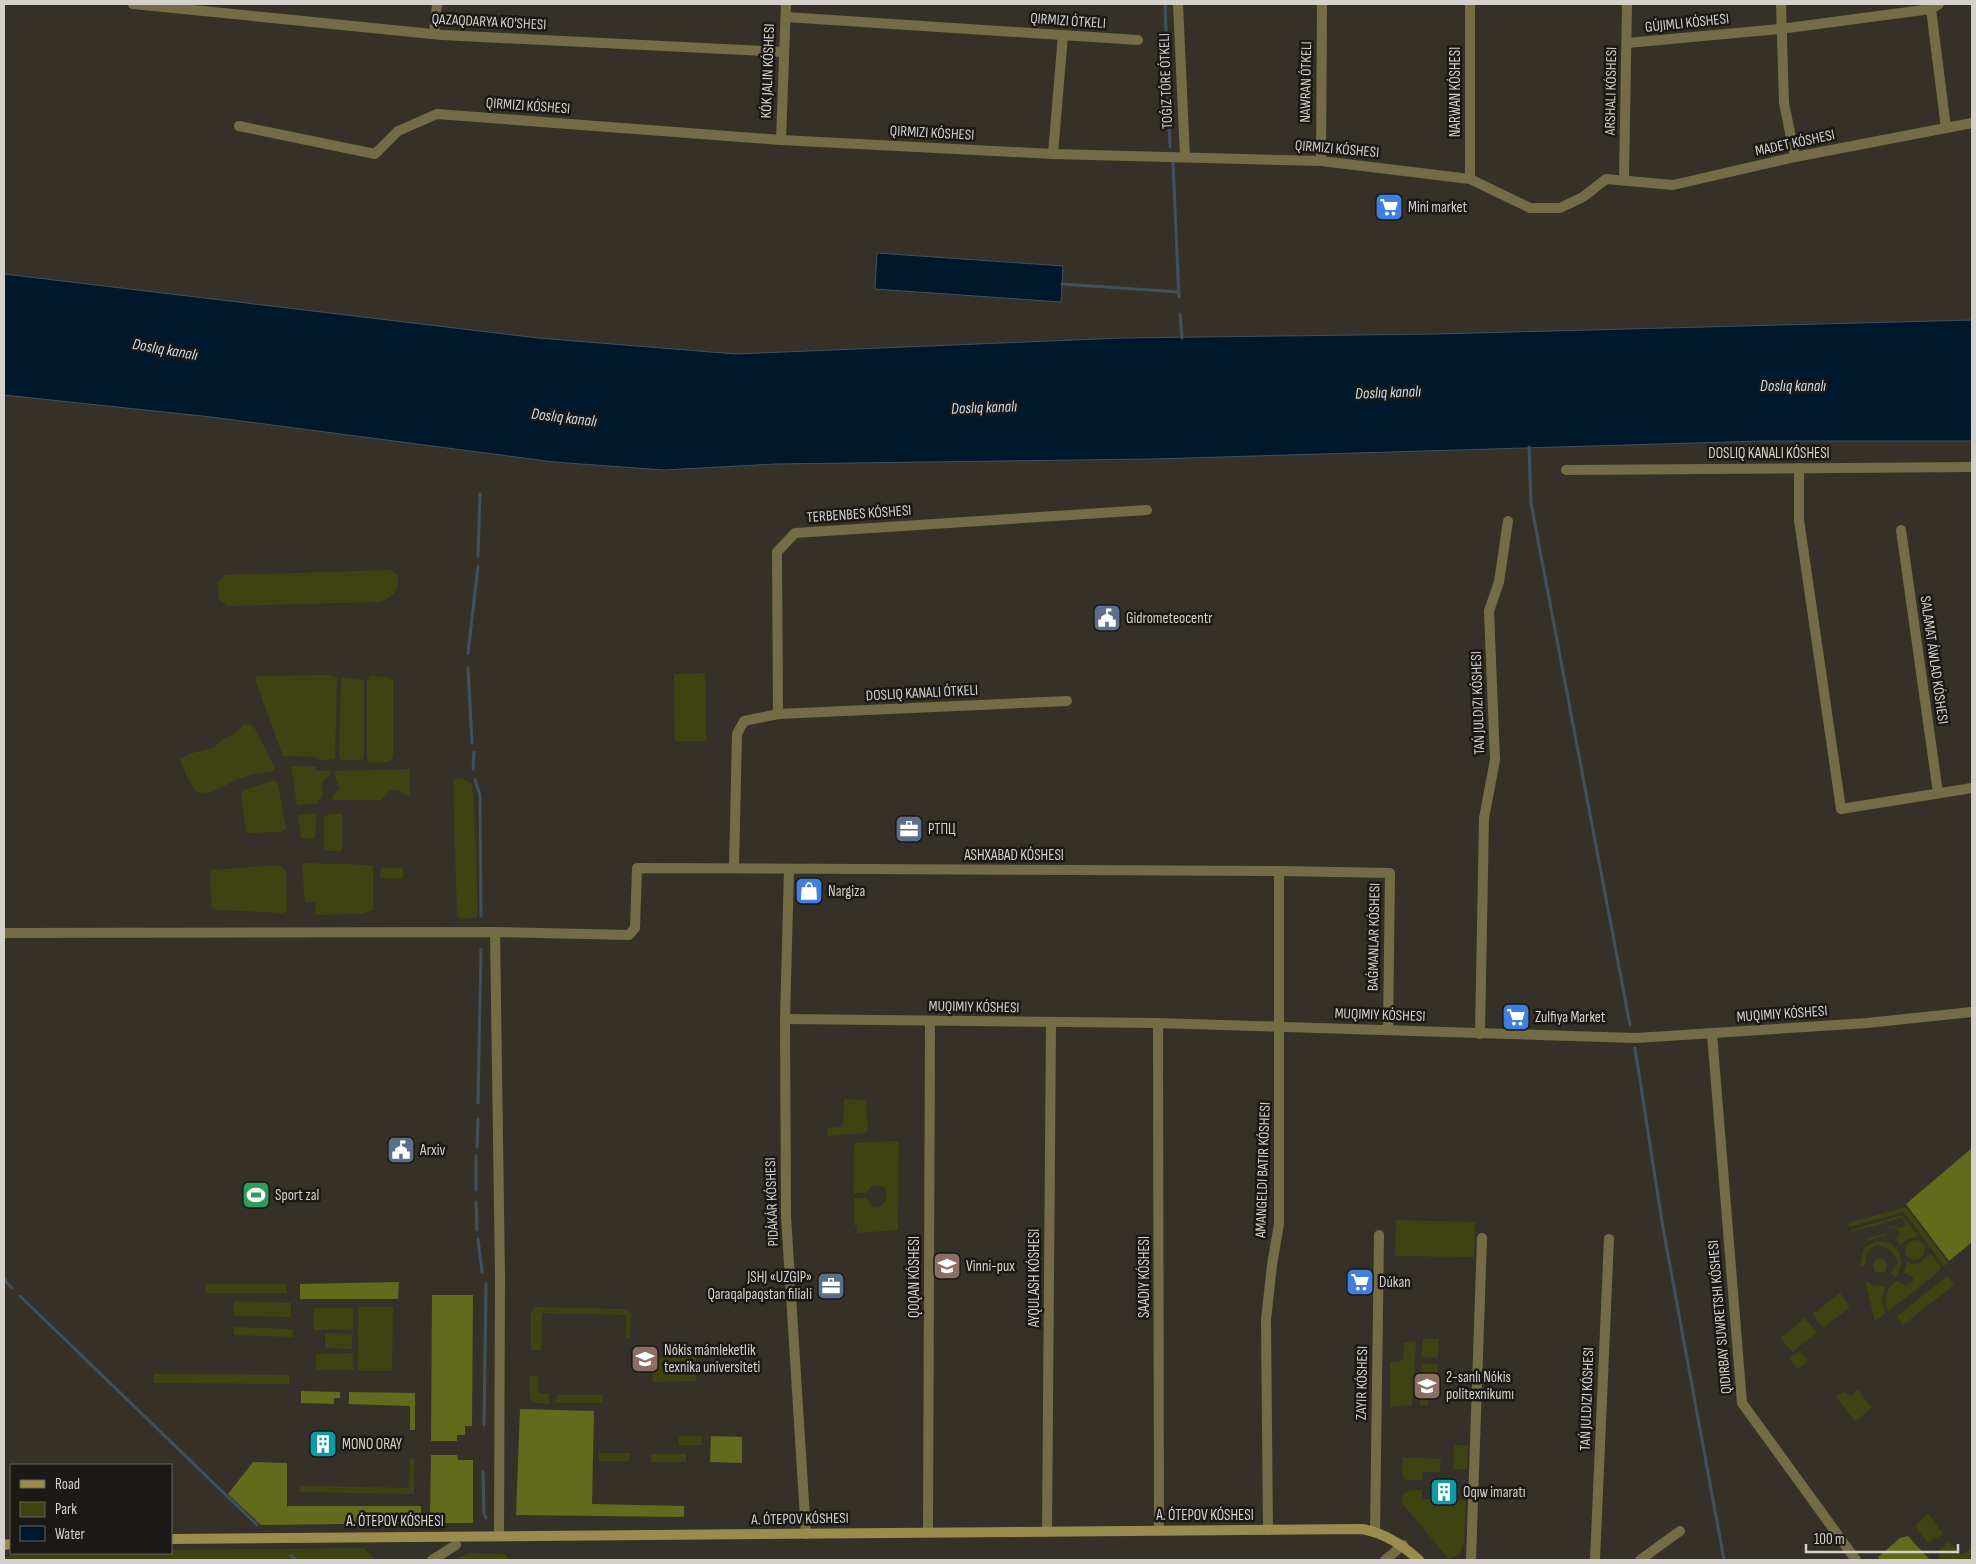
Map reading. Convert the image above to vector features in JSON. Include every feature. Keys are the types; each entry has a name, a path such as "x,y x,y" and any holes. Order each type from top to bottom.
{"main road":[{"name":"A. ÓTEPOV KÓSHESI","path":"172,1539 1362,1529 1375,1532 1403,1545 1419,1560"}],"street":[{"name":"QAZAQDARYA KO'SHESI","path":"133,4 434,34 784,52"},
{"path":"434,34 437,4"},
{"path":"781,140 786,4"},
{"path":"1178,4 1185,157"},
{"name":"NAWRAN ÓTKELI","path":"1320,161 1322,4"},
{"name":"NARWAN KÓSHESI","path":"1470,4 1470,179"},
{"path":"1624,179 1627,4"},
{"path":"1781,4 1780,29 1784,103 1795,157"},
{"path":"1935,6 1946,128"},
{"name":"GÚJIMLI KÓSHESI","path":"1627,44 1780,29 1935,6"},
{"path":"786,17 1138,40"},
{"path":"1053,154 1063,36"},
{"name":"MADET KÓSHESI","path":"239,126 375,154 398,131 437,114 781,140 1053,154 1320,161 1470,179 1530,208 1560,208 1583,197 1606,179 1624,179 1673,185 1795,157 1972,123"},
{"path":"1799,468 1799,520 1841,809 1972,788"},
{"path":"1566,470 1972,468"},
{"name":"TERBENBES KÓSHESI","path":"778,714 777,552 795,533 1146,510"},
{"path":"1480,1034 1484,818 1495,760 1490,611 1500,582 1508,521"},
{"name":"SALAMAT ÁWLAD KÓSHESI","path":"1900,530 1938,793"},
{"path":"734,867 737,734 744,721 778,714 1067,701"},
{"name":"ASHXABAD KÓSHESI","path":"495,932 630,935 634,928 637,868 1279,870 1390,873"},
{"name":"PIDÁKÁR KÓSHESI","path":"789,869 785,1019 786,1216 806,1534"},
{"path":"1268,1530 1266,1320 1279,1224 1281,1026 1279,870"},
{"name":"BAǴMANLAR KÓSHESI","path":"1388,1030 1390,873"},
{"path":"4,933 495,932 500,1276 499,1535"},
{"name":"MUQIMIY KÓSHESI","path":"785,1019 1158,1023 1587,1038 1712,1034 1972,1012"},
{"name":"QOQAN KÓSHESI","path":"928,1532 930,1021"},
{"name":"AYQULASH KÓSHESI","path":"1047,1532 1051,1023"},
{"name":"SAADIY KÓSHESI","path":"1158,1023 1159,1530"},
{"path":"1712,1034 1742,1404 1856,1560"},
{"path":"1375,1532 1379,1235"},
{"path":"1470,1560 1482,1238"},
{"path":"1596,1560 1609,1239"},
{"path":"1640,1560 1680,1531"},
{"path":"432,1560 456,1545"},
{"path":"1385,1560 1403,1545"}],"green space":[{"path":"391,570 398,576 396,590 389,598 380,602 228,606 219,599 218,582 225,575"},
{"path":"705,673 706,741 675,741 674,674"},
{"path":"332,675 337,678 335,759 320,760 318,757 283,756 255,679 257,676"},
{"path":"370,676 389,677 393,680 393,757 389,762 370,763 367,759 367,681"},
{"path":"341,678 364,680 364,757 362,760 341,760 339,757"},
{"path":"249,724 255,729 275,768 271,772 254,774 236,780 212,792 197,793 187,777 180,759 189,754 215,747 222,740 236,733 243,725"},
{"path":"291,766 316,767 316,771 330,771 330,775 322,782 323,795 317,804 297,805"},
{"path":"410,769 410,796 404,795 399,791 390,790 381,800 332,800 333,795 340,789 335,777 335,771"},
{"path":"461,778 472,784 478,913 476,917 461,919 457,916 453,780"},
{"path":"274,780 278,783 286,829 282,832 246,833 241,792"},
{"path":"316,814 315,839 301,838 298,815"},
{"path":"328,814 342,814 342,849 339,852 324,850 324,818"},
{"path":"302,863 373,865 373,910 361,914 316,915 315,902 305,902"},
{"path":"279,865 286,871 287,911 283,913 216,910 212,907 210,873 212,870"},
{"path":"381,868 403,868 403,879 380,878"},
{"path":"844,1099 866,1100 868,1130 865,1133 828,1136 827,1128 843,1127"},
{"path":"896,1141 899,1143 898,1230 857,1233 857,1226 854,1225 854,1198 866,1198 873,1207 878,1208 885,1201 886,1194 885,1187 873,1185 866,1193 853,1193 854,1143"},
{"path":"1972,1148 1972,1242 1949,1261 1906,1204"},
{"path":"1906,1207 1948,1263 1944,1266 1904,1212 1849,1227 1848,1223"},
{"path":"1902,1215 1918,1236 1908,1239 1900,1245 1896,1240 1900,1234 1895,1227 1905,1226 1906,1224 1902,1218 1852,1232 1851,1230"},
{"path":"1396,1220 1475,1222 1474,1257 1395,1256"},
{"path":"1888,1230 1884,1237 1880,1236 1867,1241 1866,1239 1885,1234"},
{"path":"1911,1240 1919,1240 1925,1246 1925,1254 1919,1260 1911,1260 1905,1254 1905,1246"},
{"path":"1876,1241 1886,1242 1894,1246 1899,1252 1902,1262 1896,1277 1891,1273 1898,1263 1894,1254 1882,1246 1872,1247 1866,1254 1864,1267 1860,1265 1864,1248"},
{"path":"1930,1253 1941,1267 1935,1275 1888,1311 1886,1298 1893,1284 1896,1281 1906,1286 1913,1281 1913,1277 1904,1273 1907,1261 1911,1264 1920,1263"},
{"path":"1877,1259 1883,1259 1887,1266 1883,1273 1877,1273 1873,1269 1873,1263"},
{"path":"1948,1276 1954,1285 1903,1325 1897,1316"},
{"path":"1865,1281 1873,1285 1886,1287 1882,1299 1885,1313 1875,1321"},
{"path":"399,1282 398,1299 300,1299 300,1284"},
{"path":"206,1284 287,1284 287,1293 206,1293"},
{"path":"1840,1293 1850,1307 1823,1328 1813,1314"},
{"path":"432,1295 473,1295 472,1426 465,1426 465,1435 457,1435 457,1441 431,1441"},
{"path":"234,1301 291,1303 291,1317 234,1316"},
{"path":"358,1307 393,1307 392,1371 358,1371"},
{"path":"535,1307 625,1309 631,1313 630,1338 626,1338 626,1315 542,1313 541,1350 531,1350 531,1313"},
{"path":"314,1308 353,1308 353,1330 314,1330"},
{"path":"1805,1318 1817,1333 1792,1352 1781,1338"},
{"path":"234,1327 293,1329 293,1337 234,1335"},
{"path":"325,1333 352,1334 352,1349 325,1348"},
{"path":"1423,1339 1439,1339 1438,1358 1422,1357"},
{"path":"1416,1341 1412,1405 1390,1407 1390,1362 1403,1360 1404,1343"},
{"path":"1800,1351 1808,1362 1797,1369 1789,1358"},
{"path":"353,1353 354,1370 316,1370 316,1354"},
{"path":"696,1357 696,1381 653,1382 653,1358"},
{"path":"1422,1364 1438,1364 1437,1388 1429,1388 1428,1405 1420,1405"},
{"path":"154,1374 289,1375 289,1384 154,1383"},
{"path":"530,1376 539,1376 538,1393 549,1394 549,1404 537,1403 530,1399"},
{"path":"1858,1390 1872,1408 1855,1421 1836,1397 1845,1391 1850,1396"},
{"path":"301,1391 340,1392 340,1398 334,1398 334,1404 301,1403"},
{"path":"349,1392 415,1393 415,1430 410,1430 410,1406 349,1404"},
{"path":"557,1395 603,1395 603,1403 556,1403"},
{"path":"520,1409 594,1411 592,1504 684,1506 684,1517 516,1515"},
{"path":"679,1436 702,1436 702,1445 679,1445"},
{"path":"711,1436 742,1437 742,1463 710,1462"},
{"path":"1454,1445 1468,1445 1467,1469 1453,1469"},
{"path":"599,1453 630,1453 629,1461 599,1461"},
{"path":"651,1454 686,1454 686,1462 651,1462"},
{"path":"431,1455 457,1455 458,1460 473,1460 473,1523 434,1523 434,1517 430,1517"},
{"path":"1403,1457 1441,1459 1440,1472 1423,1472 1422,1480 1406,1480 1402,1475"},
{"path":"410,1459 414,1459 414,1494 300,1492 300,1486 409,1488"},
{"path":"253,1462 287,1463 287,1506 421,1506 421,1523 261,1525 228,1494"},
{"path":"1411,1490 1422,1490 1422,1499 1466,1500 1464,1541 1460,1554 1449,1559 1401,1502 1404,1494"},
{"path":"1928,1513 1943,1534 1928,1543 1915,1526"},
{"path":"1908,1536 1930,1560 1880,1560 1878,1557 1900,1538"},
{"path":"1949,1542 1962,1555 1972,1547 1972,1559 1940,1560 1938,1551"},
{"path":"364,1548 375,1560 4,1560 4,1558 14,1554 172,1554 172,1550"},
{"path":"470,1553 506,1554 507,1560 453,1560"}],"water":[{"path":"877,253 1063,266 1061,302 875,289"},
{"name":"Doslıq kanalı","path":"4,274 538,338 736,354 1122,338 1437,334 1972,320 1972,441 1762,441 1153,459 775,464 664,470 554,462 211,417 4,395"}],"waterway":[{"path":"1165,4 1170,147"},
{"path":"1173,163 1179,297"},
{"path":"1062,284 1179,292"},
{"path":"1180,314 1182,338"},
{"path":"1529,447 1531,503 1630,1025"},
{"path":"478,556 480,494"},
{"path":"468,653 478,566"},
{"path":"468,668 472,743"},
{"path":"473,769 474,752"},
{"path":"475,780 480,795 481,916"},
{"path":"478,1103 481,949"},
{"path":"1635,1048 1662,1222 1724,1560"},
{"path":"477,1147 478,1119"},
{"path":"476,1156 476,1190"},
{"path":"476,1202 477,1230"},
{"path":"478,1239 482,1272"},
{"path":"4,1279 12,1288"},
{"path":"484,1425 486,1284"},
{"path":"20,1296 257,1525"},
{"path":"483,1472 484,1513 486,1518"},
{"path":"291,1556 296,1560"}],"place":[{"name":"Mini market","path":"1389,207"},
{"name":"Gidrometeocentr","path":"1107,618"},
{"name":"РТПЦ","path":"909,829"},
{"name":"Nargiza","path":"809,891"},
{"name":"Zulfiya Market","path":"1516,1017"},
{"name":"Arxiv","path":"401,1150"},
{"name":"Sport zal","path":"256,1195"},
{"name":"Vinni-pux","path":"947,1266"},
{"name":"Dúkan","path":"1360,1282"},
{"name":"JSHJ «UZGIP» Qaraqalpaqstan filiali","path":"831,1286"},
{"name":"Nókis mámleketlik texnika universiteti","path":"645,1359"},
{"name":"2-sanlı Nókis politexnikumı","path":"1427,1386"},
{"name":"MONO ORAY","path":"323,1444"},
{"name":"Oqıw imaratı","path":"1444,1492"}]}
